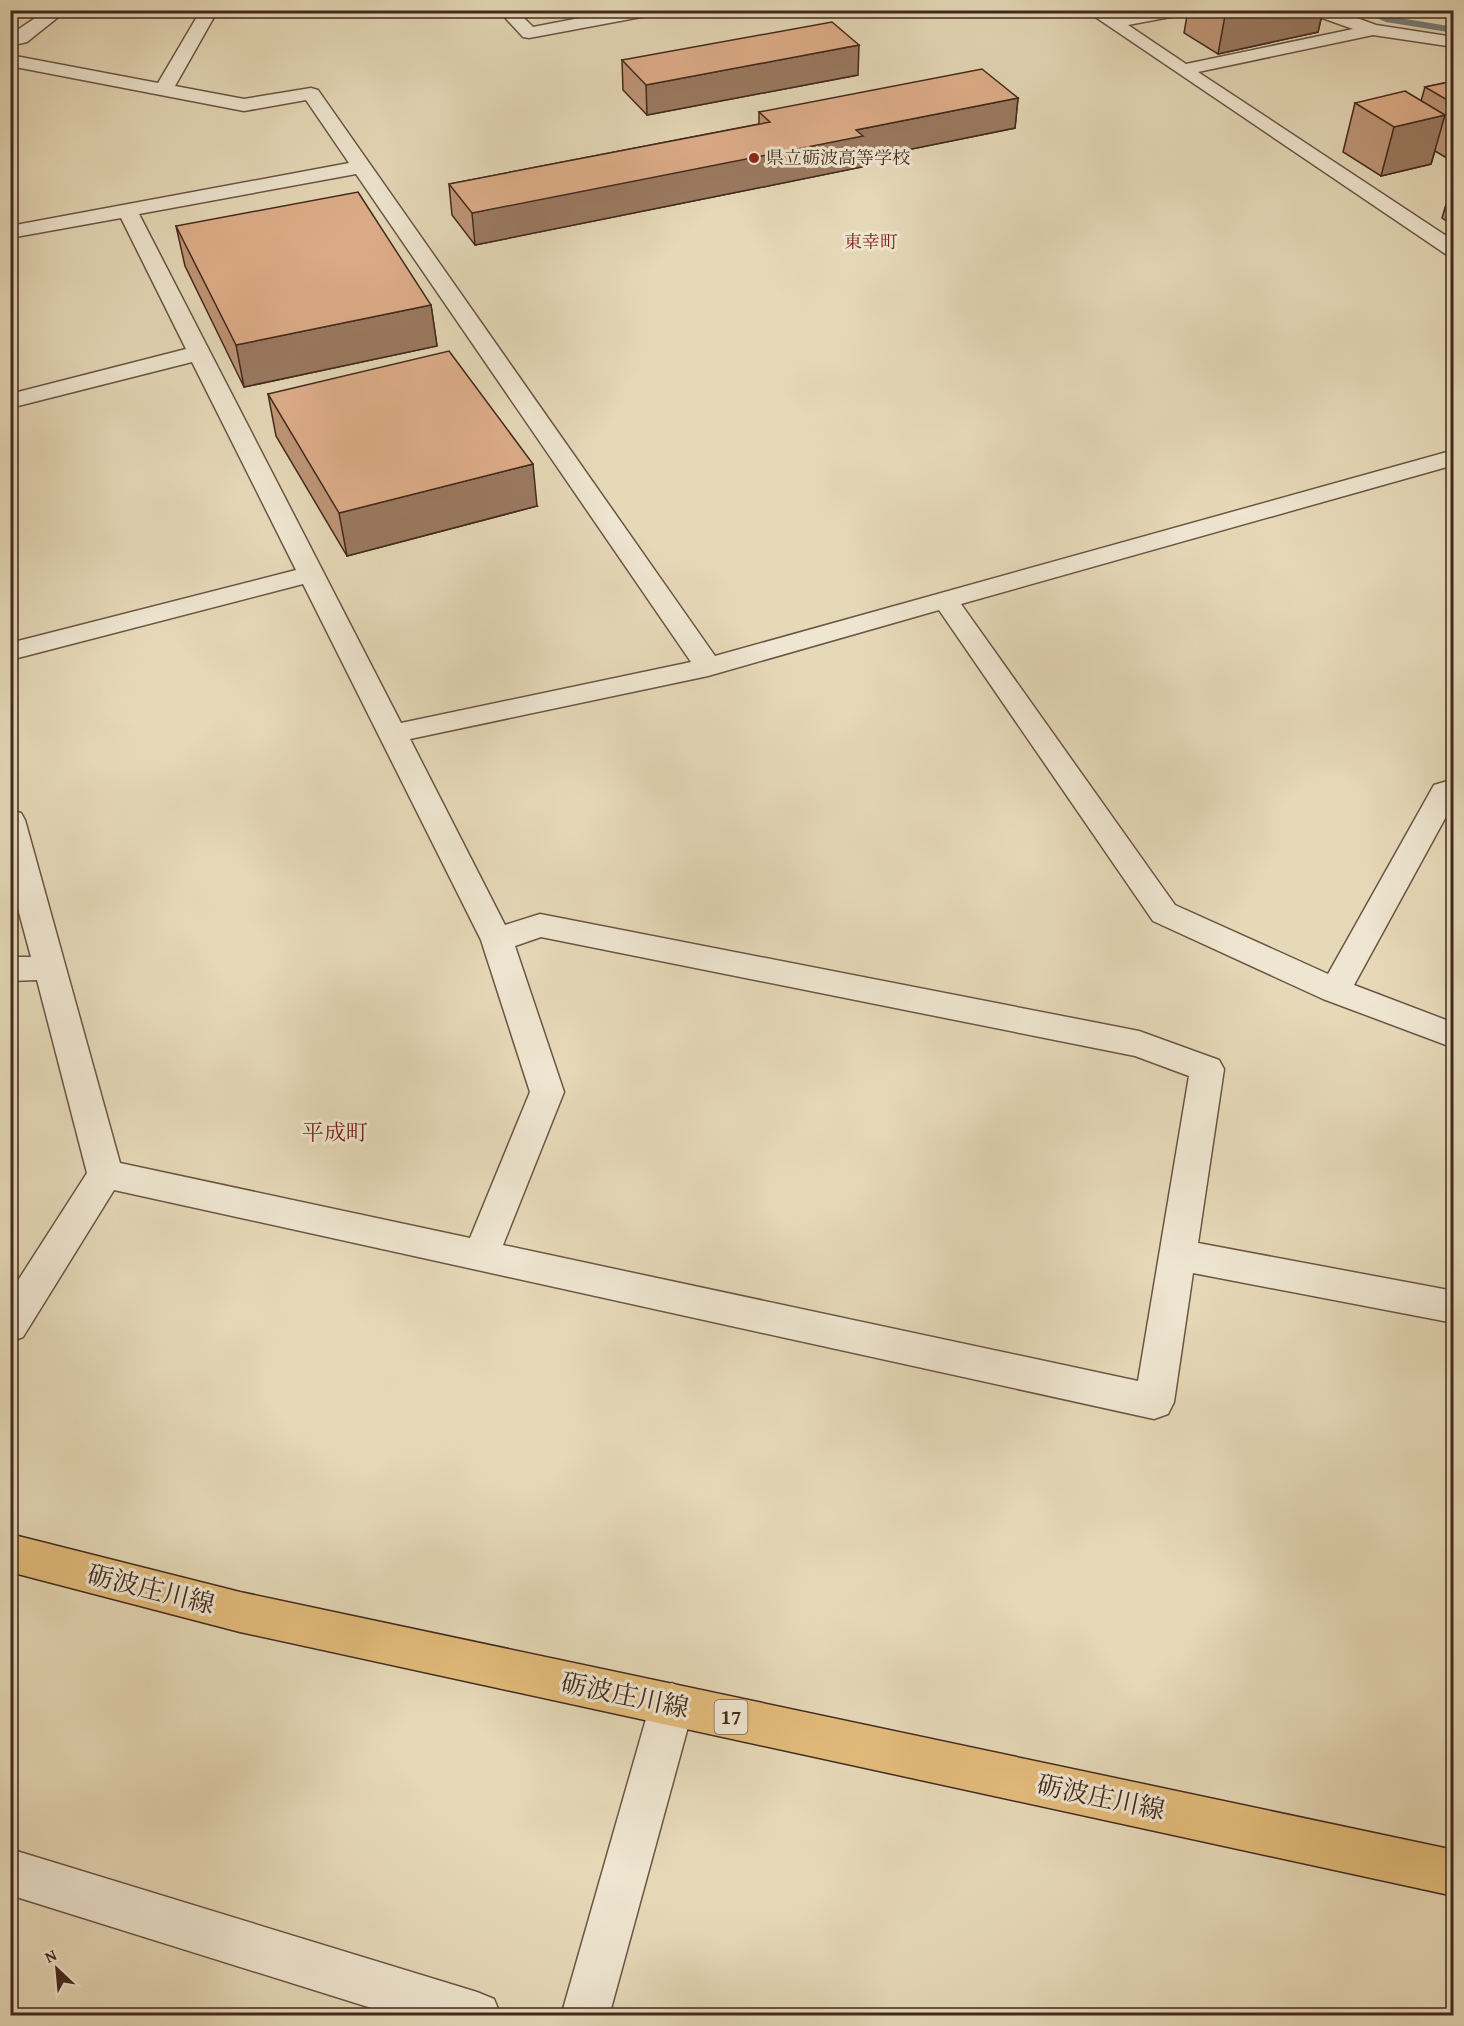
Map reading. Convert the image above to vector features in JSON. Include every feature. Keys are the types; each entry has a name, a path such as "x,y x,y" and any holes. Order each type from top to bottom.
{"main road":[{"name":"砺波庄川線","path":"10,1553 240,1612 1454,1873"}],"street":[{"path":"10,41 21,38 59,10"},
{"path":"163,90 210,10"},
{"path":"506,10 529,33 652,10"},
{"path":"1093,10 1454,252"},
{"path":"1112,24 1181,10"},
{"path":"1317,10 1373,30 1454,42"},
{"path":"1182,70 1373,30"},
{"path":"10,60 244,105 311,94 708,667"},
{"path":"10,232 360,166"},
{"path":"127,210 497,940 547,1092 481,1256"},
{"path":"10,401 199,353"},
{"path":"392,734 708,667 1454,457"},
{"path":"10,652 310,574"},
{"path":"945,600 1164,913 1335,991 1454,1036"},
{"path":"1335,991 1444,792 1454,789"},
{"path":"10,819 105,1174 10,1326"},
{"path":"105,1174 1154,1402 1207,1069 1139,1044 540,925 497,940"},
{"path":"10,969 50,968"},
{"path":"1178,1255 1454,1307"},
{"path":"585,2016 672,1705"},
{"path":"10,1872 477,2016"}],"building":[{"path":"832,22 859,45 646,85 622,60"},
{"path":"982,69 1018,98 856,130 863,136 472,213 449,184 770,122 759,112"},
{"path":"1454,81 1454,104 1425,87"},
{"path":"1405,91 1445,115 1394,127 1355,103"},
{"path":"358,192 431,305 236,345 176,226"},
{"path":"449,351 533,464 339,513 268,394"}],"waterway":[{"path":"1362,10 1386,19 1454,30"}],"place":[{"name":"県立砺波高等学校","path":"754,158"}],"district":[{"name":"東幸町","path":"871,242"},
{"name":"平成町","path":"335,1132"}]}
